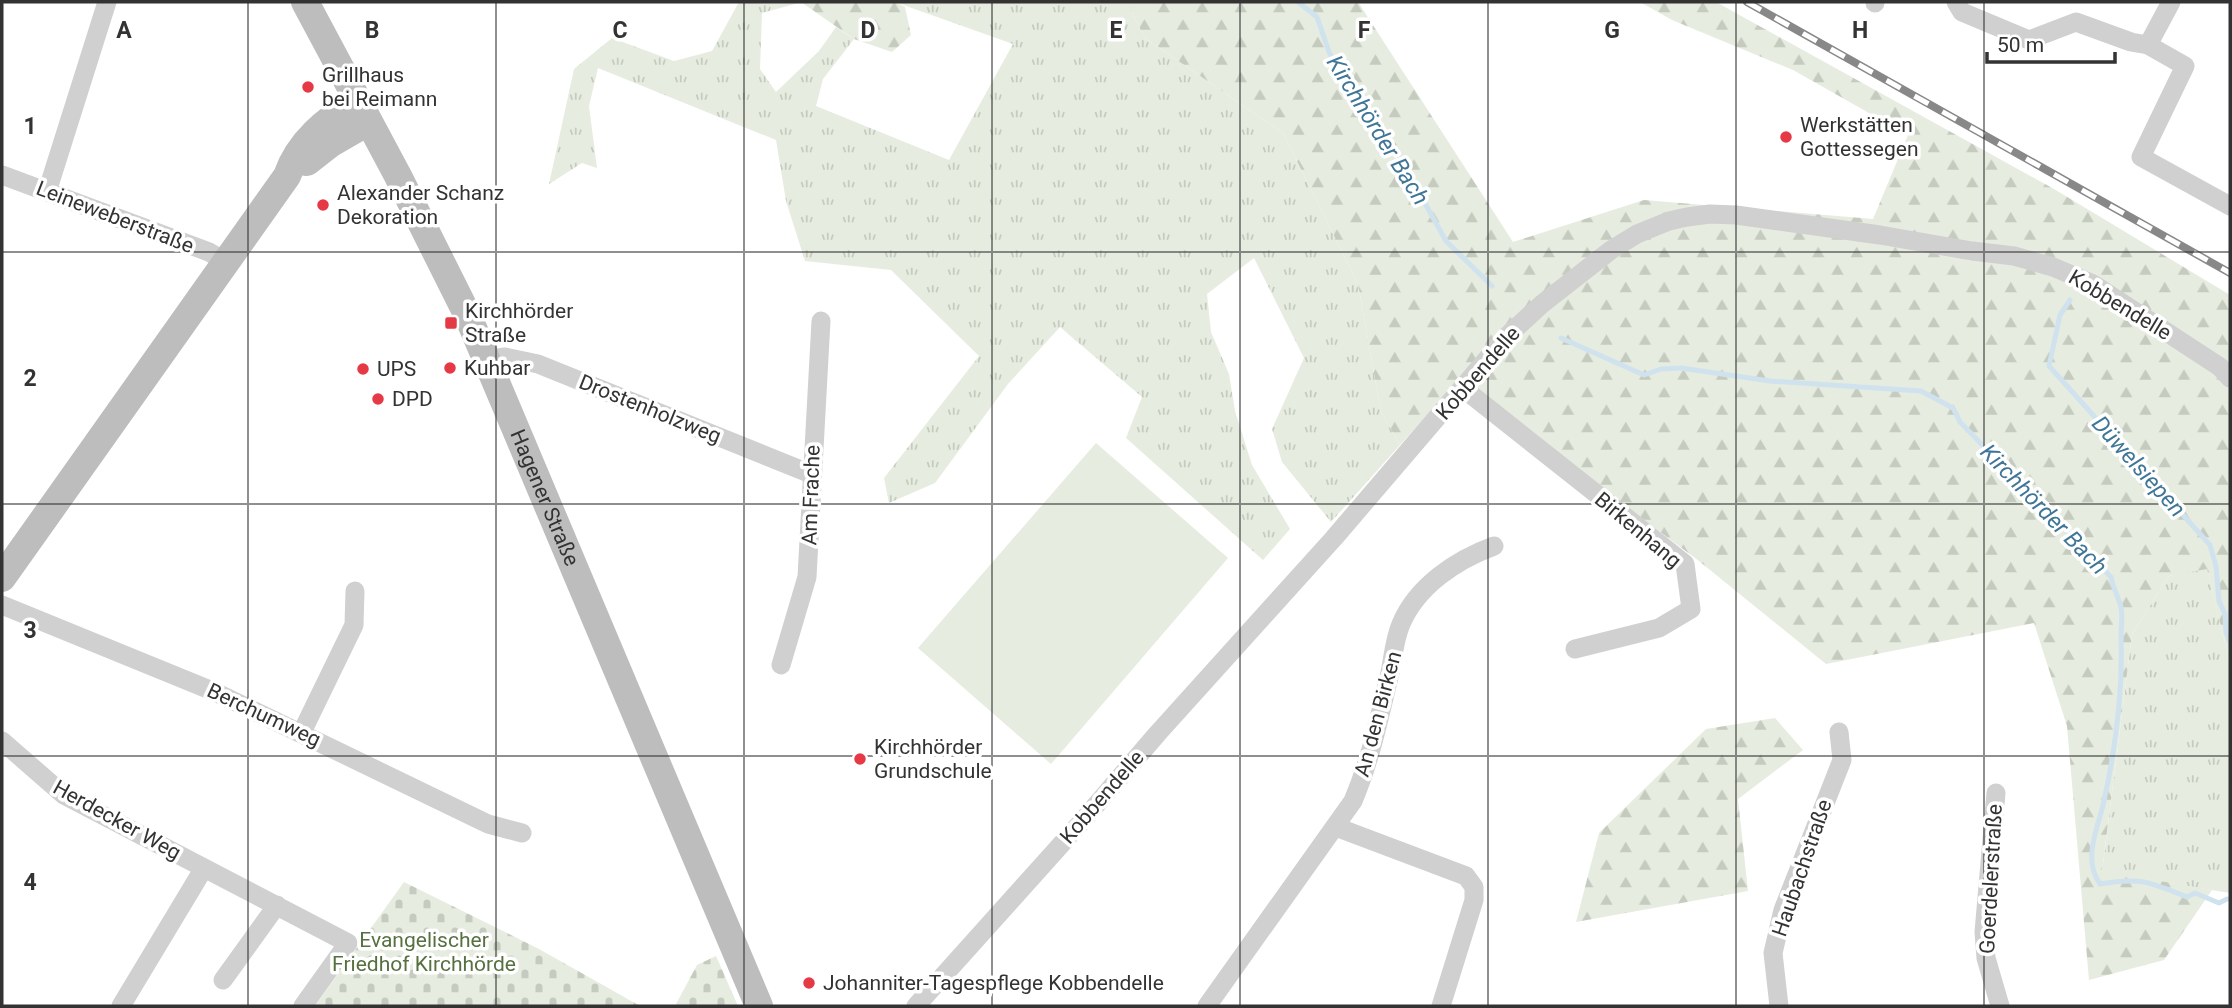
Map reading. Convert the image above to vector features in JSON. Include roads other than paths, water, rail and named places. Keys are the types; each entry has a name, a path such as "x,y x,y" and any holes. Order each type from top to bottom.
{"main road":[{"name":"Hagener Straße","path":"305,2 447,272 759,1006"},
{"path":"2,578 287,176 293,158 332,117 362,111"}],"street":[{"path":"47,192 107,2"},
{"path":"1956,2 1962,12 2029,40 2076,22 2148,45 2185,66 2141,157 2230,206"},
{"path":"2148,45 2171,2"},
{"name":"Leineweberstraße","path":"2,175 209,252 226,262"},
{"name":"Kobbendelle","path":"916,1006 1334,538 1505,338 1542,304 1611,250 1655,226 1687,217 1736,215 2014,256 2053,267 2093,284 2220,366 2230,378"},
{"name":"Am Frache","path":"781,665 807,577 821,321"},
{"name":"Drostenholzweg","path":"486,360 505,357 538,364 811,474"},
{"name":"Birkenhang","path":"1464,389 1685,564 1690,609 1660,628 1575,649"},
{"name":"An den Birken","path":"1207,1006 1353,801 1367,768 1401,624 1417,599 1442,574 1464,558 1494,546"},
{"path":"302,732 354,625 355,591"},
{"name":"Berchumweg","path":"2,605 215,692 488,824 522,833"},
{"name":"Haubachstraße","path":"1779,1006 1773,953 1783,910 1842,760 1839,733"},
{"name":"Herdecker Weg","path":"2,741 64,795 348,943 303,1006"},
{"name":"Goerdelerstraße","path":"1996,793 1984,932 1986,958 2000,1006"},
{"path":"1336,827 1466,876 1474,887 1474,900 1441,1006"},
{"name":"Herdecker Weg","path":"121,1006 204,868"},
{"path":"223,980 277,905"}],"waterway":[{"name":"Kirchhörder Bach","path":"1298,2 1317,17 1329,52 1352,94 1397,153 1446,241 1492,286"},
{"name":"Düwelsiepen","path":"2070,300 2060,315 2049,366 2210,545 2216,566 2219,601 2225,614 2226,632 2230,642"},
{"name":"Kirchhörder Bach","path":"1561,338 1644,375 1661,369 1681,368 1770,381 1921,391 1953,408 1960,422 2111,577 2121,607 2118,718 2092,854 2092,864 2100,884 2136,881 2154,884 2187,897 2195,893 2219,903 2227,899"}],"railway":[{"path":"1747,2 2230,273"}],"place":[{"name":"Grillhaus bei Reimann","path":"308,87"},
{"name":"Werkstätten Gottessegen","path":"1786,137"},
{"name":"Alexander Schanz Dekoration","path":"323,205"},
{"name":"Kirchhörder Straße","path":"451,323"},
{"name":"Kuhbar","path":"450,368"},
{"name":"UPS","path":"363,369"},
{"name":"DPD","path":"378,399"},
{"name":"Kirchhörder Grundschule","path":"860,759"},
{"name":"Johanniter-Tagespflege Kobbendelle","path":"809,983"}],"park label":[{"name":"Evangelischer Friedhof Kirchhörde","path":"424,952"}]}
